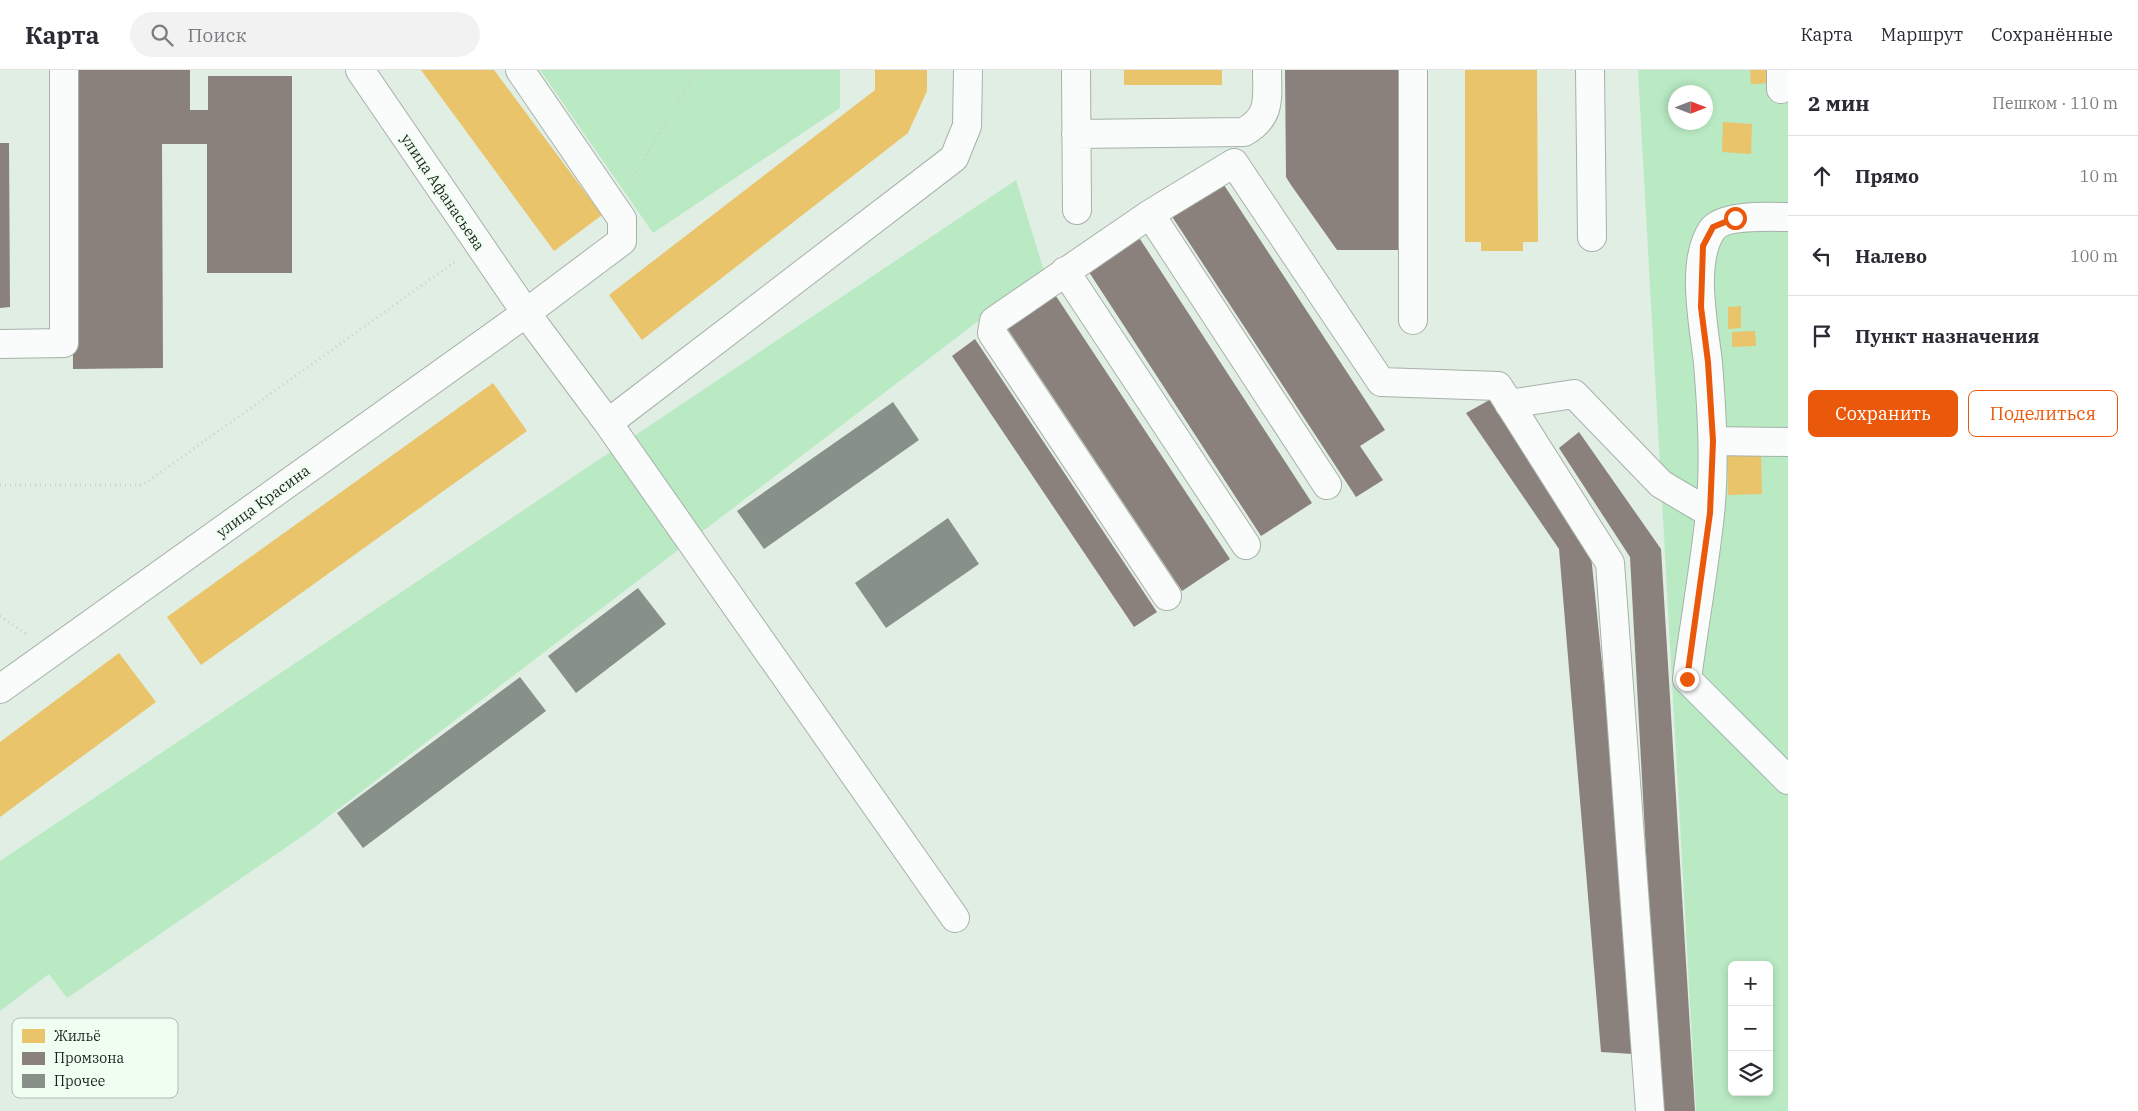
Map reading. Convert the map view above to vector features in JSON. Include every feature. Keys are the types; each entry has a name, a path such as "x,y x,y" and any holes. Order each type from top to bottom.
{"street":[{"path":"1,344 64,343 64,70"},
{"name":"улица Афанасьева","path":"360,70 526,313 608,423 954,918"},
{"path":"520,70 614,208"},
{"path":"608,423 954,158 967,126 968,70"},
{"path":"1076,70 1077,210"},
{"path":"1076,134 1244,132 1256,126 1263,116 1267,104 1267,70"},
{"path":"1413,70 1413,320"},
{"path":"1590,70 1592,237"},
{"path":"1167,596 992,333 994,321 1150,214 1234,163 1381,382 1498,386 1610,563 1650,1111"},
{"name":"улица Красина","path":"0,689 526,313 622,241 622,219 614,208"},
{"path":"1150,214 1327,485"},
{"path":"1788,217 1735,218 1713,227 1703,246 1701,307 1708,362 1713,441 1710,513 1687,679 1788,780"},
{"path":"1065,272 1246,545"},
{"path":"1509,404 1574,394 1660,484 1710,513"},
{"path":"1713,441 1788,442"}],"path":[{"path":"614,208 698,70"},
{"path":"0,485 143,485 479,245"}],"green space":[{"path":"540,70 840,70 840,108 653,233"},
{"path":"1638,70 1788,70 1788,1111 1696,1111"},
{"path":"1016,180 1044,271 307,833 67,998 49,974 0,1011 0,861"}],"building: Жильё":[{"path":"421,70 494,70 602,215 554,251"},
{"path":"875,70 927,70 927,91 908,133 642,340 609,295 875,90"},
{"path":"1124,70 1222,70 1222,85 1124,85"},
{"path":"1465,70 1537,70 1538,242 1523,242 1523,251 1481,251 1481,242 1465,242"},
{"path":"1750,70 1776,70 1777,83 1751,84"},
{"path":"1723,122 1752,124 1751,154 1722,152"},
{"path":"1741,306 1741,328 1728,329 1728,307"},
{"path":"1755,331 1756,346 1732,347 1732,332"},
{"path":"493,383 527,431 201,665 167,617"},
{"path":"1761,450 1762,494 1728,495 1727,451"},
{"path":"119,653 156,702 0,817 0,742"}],"building: Промзона":[{"path":"72,70 190,70 190,110 208,110 208,76 292,76 292,273 207,273 207,144 162,144 163,368 73,369"},
{"path":"1285,70 1399,70 1398,250 1337,250 1291,185 1286,177"},
{"path":"0,143 9,143 10,307 0,308"},
{"path":"1222,182 1385,430 1360,446 1383,480 1356,497 1171,215"},
{"path":"1138,236 1312,503 1261,536 1087,269"},
{"path":"1054,293 1230,559 1182,591 1005,325"},
{"path":"975,339 1157,612 1134,627 952,356"},
{"path":"1493,398 1590,545 1612,763 1633,1054 1601,1052 1559,549 1466,413"},
{"path":"1579,432 1661,549 1695,1111 1660,1111 1630,557 1559,448"}],"building: Прочее":[{"path":"893,402 919,440 764,549 737,511"},
{"path":"948,518 979,564 886,628 855,583"},
{"path":"638,588 666,624 576,693 548,656"},
{"path":"520,677 546,711 363,848 337,813"}],"route":[{"path":"1687,679 1710,513 1713,441 1708,362 1701,307 1703,246 1713,227 1735,218"}]}
